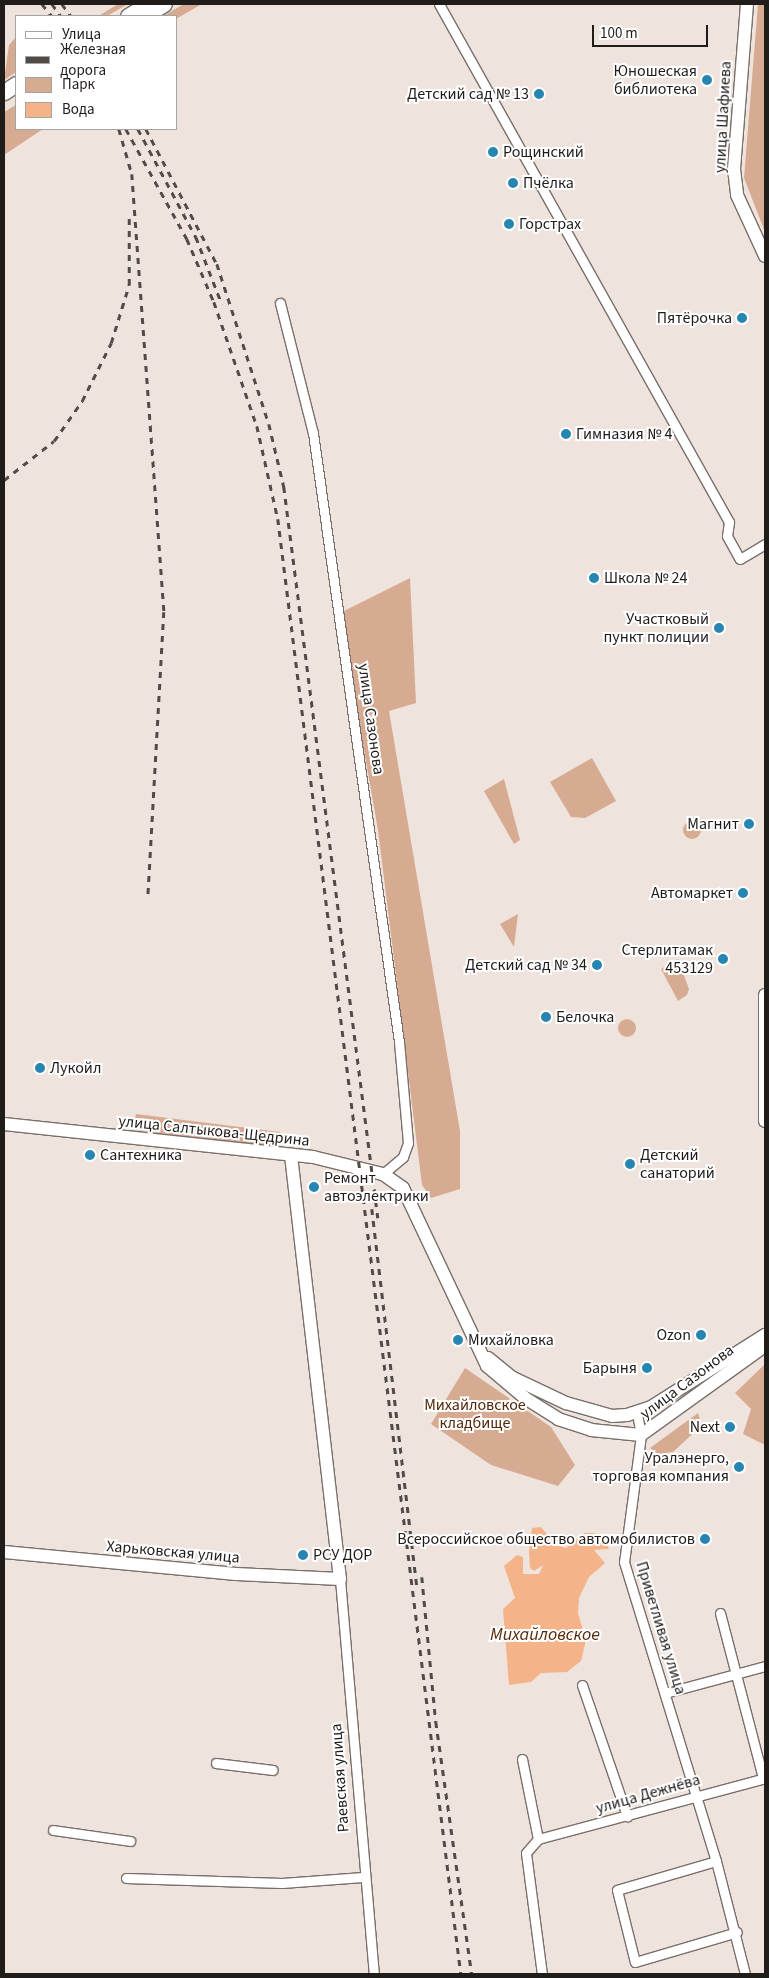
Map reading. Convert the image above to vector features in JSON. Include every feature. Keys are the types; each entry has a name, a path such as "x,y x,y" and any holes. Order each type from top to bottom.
{"main road":[{"path":"130,15 148,4"},
{"path":"146,15 164,4"},
{"name":"улица Шафиева","path":"747,4 734,169 738,195 765,256"},
{"path":"4,92 15,85"},
{"path":"4,102 15,95"},
{"path":"765,995 765,1121"},
{"name":"улица Салтыкова-Щедрина","path":"4,1124 291,1155 382,1174 403,1188 408,1199"},
{"path":"291,1155 340,1579"},
{"name":"улица Сазонова","path":"408,1199 477,1348 497,1377 558,1419 591,1430 641,1435 764,1337"},
{"name":"улица Сазонова","path":"477,1348 513,1378 566,1403 612,1416 637,1414 743,1352"},
{"name":"Харьковская улица","path":"4,1552 236,1574 340,1579"}],"street":[{"path":"439,4 729,522 727,536 740,559 765,544"},
{"name":"улица Сазонова","path":"280,303 313,433 399,1042 408,1143 404,1157 382,1174"},
{"name":"Приветливая улица","path":"637,1414 641,1435 624,1562 716,1860 737,1932 745,1974"},
{"name":"Раевская улица","path":"340,1579 363,1877 374,1974"},
{"path":"720,1613 764,1778"},
{"path":"665,1693 765,1666"},
{"path":"582,1686 627,1816"},
{"path":"522,1759 538,1839 526,1853 542,1974"},
{"path":"216,1763 273,1770"},
{"name":"улица Дежнёва","path":"538,1839 764,1778"},
{"path":"53,1830 130,1841"},
{"path":"716,1860 617,1890 635,1962 737,1932"},
{"path":"126,1878 282,1883 363,1877"}],"green space":[{"path":"118,4 128,4 109,15 100,15"},
{"path":"184,4 202,4 178,18 178,15 165,15"},
{"path":"758,4 765,4 765,232 744,178"},
{"path":"15,38 15,73 4,80 9,45"},
{"path":"15,106 15,130 42,130 4,155 4,112"},
{"path":"410,578 416,703 389,711 460,1131 460,1189 431,1198 422,1185 378,830 340,613"},
{"path":"592,758 616,801 585,818 571,817 550,782"},
{"path":"504,779 520,840 514,844 484,791"},
{"path":"692,821 698,824 701,830 698,836 692,839 686,836 683,830 686,824"},
{"path":"518,914 514,947 500,924"},
{"path":"678,959 689,989 687,995 678,1001 661,969"},
{"path":"623,1019 631,1019 636,1024 634,1035 623,1037 618,1032 618,1024"},
{"path":"136,1114 280,1132 279,1148 132,1130"},
{"path":"765,1364 765,1445 743,1434 751,1409 735,1393"},
{"name":"Михайловское кладбище","path":"465,1368 551,1427 575,1465 558,1486 491,1465 431,1424"},
{"path":"698,1413 702,1425 673,1452 658,1454 650,1448"}],"water":[{"name":"Михайловское","path":"541,1527 556,1545 566,1548 585,1533 594,1533 604,1538 609,1549 594,1550 605,1563 589,1577 579,1598 578,1613 586,1640 581,1661 567,1672 541,1673 531,1682 509,1685 503,1609 515,1598 504,1566 517,1555 523,1557 523,1574 539,1574 543,1565 534,1571 530,1568 529,1552 532,1528"}],"railway":[{"path":"42,4 51,15"},
{"path":"52,4 60,15"},
{"path":"62,4 70,15"},
{"path":"119,130 132,174 164,612 148,898"},
{"path":"127,130 187,239 214,302 257,426 278,519 461,1974"},
{"path":"139,130 196,237 222,304"},
{"path":"147,130 217,264 269,424 284,487 378,1218"},
{"path":"4,480 54,441 82,401 111,343 129,285 129,218"},
{"path":"372,1209 417,1587"},
{"path":"422,1577 436,1722 472,1974"}],"place":[{"name":"Юношеская библиотека","path":"707,80"},
{"name":"Детский сад № 13","path":"539,94"},
{"name":"Рощинский","path":"493,152"},
{"name":"Пчёлка","path":"513,183"},
{"name":"Горстрах","path":"509,224"},
{"name":"Пятёрочка","path":"742,318"},
{"name":"Гимназия № 4","path":"566,434"},
{"name":"Школа № 24","path":"594,578"},
{"name":"Участковый пункт полиции","path":"719,628"},
{"name":"Магнит","path":"749,824"},
{"name":"Автомаркет","path":"743,893"},
{"name":"Стерлитамак 453129","path":"723,959"},
{"name":"Детский сад № 34","path":"597,965"},
{"name":"Белочка","path":"546,1017"},
{"name":"Лукойл","path":"40,1068"},
{"name":"Сантехника","path":"90,1155"},
{"name":"Детский санаторий","path":"630,1164"},
{"name":"Ремонт автоэлектрики","path":"314,1187"},
{"name":"Ozon","path":"701,1335"},
{"name":"Михайловка","path":"458,1340"},
{"name":"Барыня","path":"647,1368"},
{"name":"Next","path":"730,1427"},
{"name":"Уралэнерго, торговая компания","path":"739,1467"},
{"name":"Всероссийское общество автомобилистов","path":"705,1539"},
{"name":"РСУ ДОР","path":"303,1555"}]}
